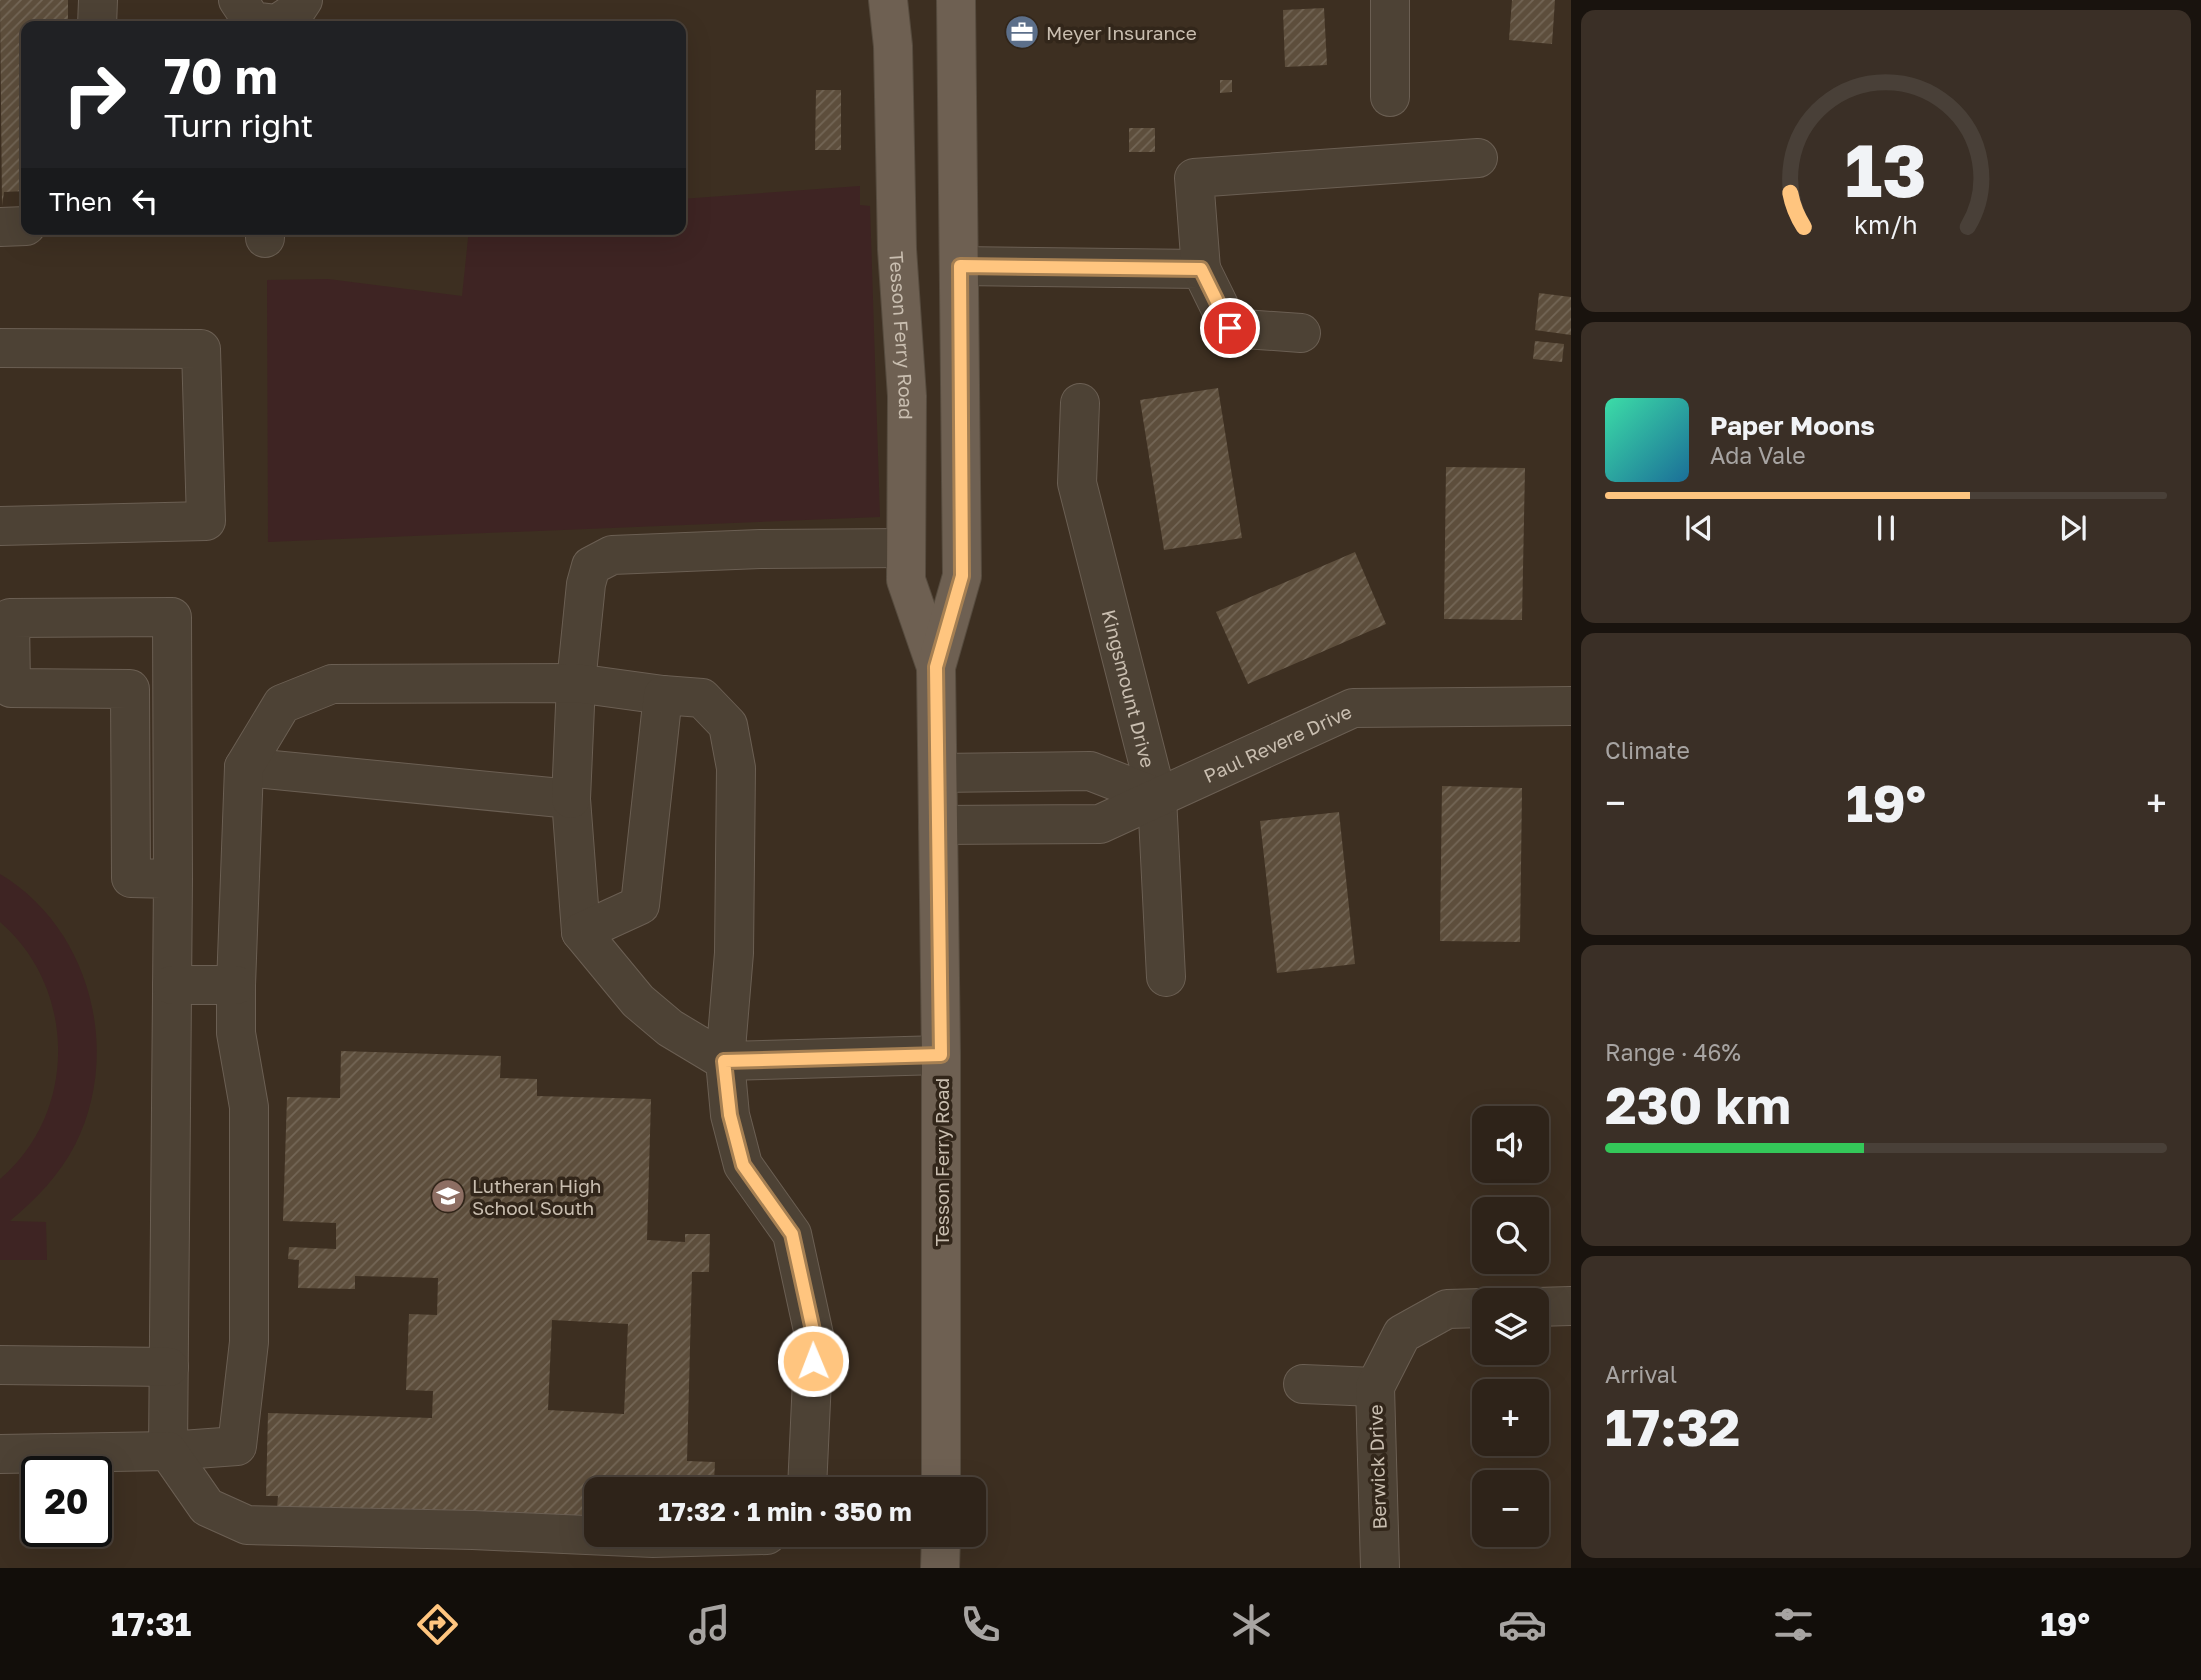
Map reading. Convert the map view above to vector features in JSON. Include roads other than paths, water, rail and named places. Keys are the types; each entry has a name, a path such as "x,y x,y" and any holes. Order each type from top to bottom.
{"main road":[{"name":"Tesson Ferry Road","path":"888,0 893,46 897,248 907,396 906,580 936,667"},
{"name":"Tesson Ferry Road","path":"941,1477 941,1055 936,667 962,576 956,0"},
{"path":"940,1568 941,1547"}],"street":[{"path":"97,21 98,0"},
{"path":"239,0 252,21 286,17"},
{"path":"1390,0 1391,97"},
{"path":"1301,333 1230,328 1201,269 1194,178 1479,158"},
{"path":"0,227 21,226"},
{"path":"960,266 1201,269"},
{"path":"0,348 201,349 206,521 0,526"},
{"name":"Kingsmount Drive","path":"1080,403 1077,483 1157,797 1166,977"},
{"path":"906,548 760,549 612,555 590,566 576,682 571,799 581,932 638,1001 670,1028 724,1061 941,1055"},
{"path":"173,879 131,878 130,689 11,688 10,618 172,617 173,879 167,1451 207,1507 247,1525 584,1535"},
{"path":"0,1454 167,1451 237,1446 249,1342 249,1107 236,1032 244,767 282,704 331,684 576,682 702,698 728,725 736,768 734,953 724,1061 730,1115 743,1165 792,1234 814,1335 808,1477"},
{"path":"581,932 640,905 663,695"},
{"name":"Paul Revere Drive","path":"938,825 1100,824 1353,708 1571,705"},
{"path":"244,767 571,799"},
{"path":"938,773 1090,771 1157,797"},
{"path":"172,985 236,985"},
{"path":"1549,1307 1571,1306"},
{"name":"Berwick Drive","path":"1381,1568 1375,1387 1402,1334 1447,1309 1472,1308"},
{"path":"0,1365 169,1367"},
{"path":"1303,1384 1375,1387"}],"place":[{"name":"Meyer Insurance","path":"1022,32"},
{"name":"Lutheran High School South","path":"448,1196"}]}
